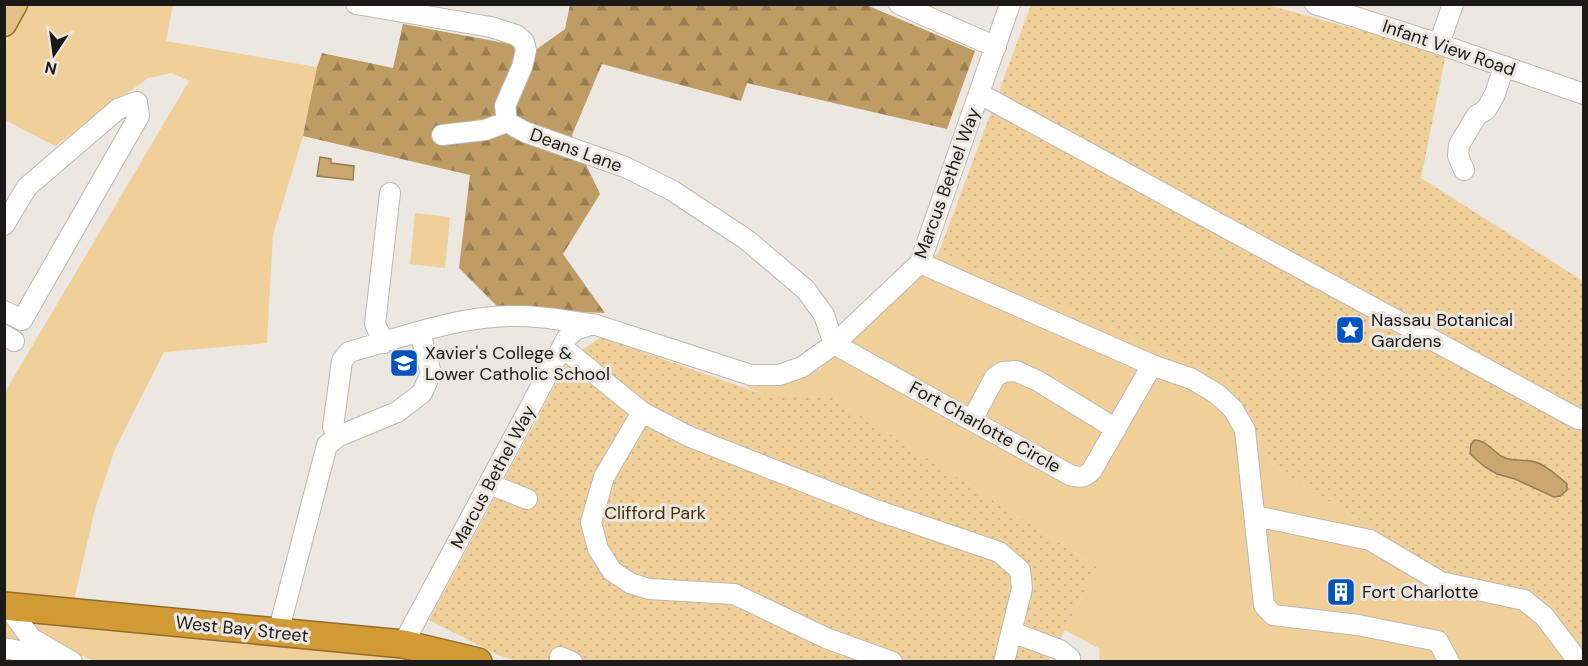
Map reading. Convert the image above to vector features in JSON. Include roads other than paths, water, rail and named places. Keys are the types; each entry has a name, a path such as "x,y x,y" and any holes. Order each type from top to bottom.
{"highway":[{"name":"West Bay Street","path":"6,606 403,644 478,662"}],"main road":[{"path":"4,24 15,4"}],"street":[{"name":"Deans Lane","path":"356,4 490,27 516,36 525,42 526,50 522,67 505,106 507,122 525,132 625,167 673,191 731,229 806,290 824,315 834,344"},
{"path":"900,4 996,47"},
{"name":"Marcus Bethel Way","path":"403,644 562,347 575,330 593,324 751,375 779,375 802,367 834,344 920,263 1010,4"},
{"name":"Infant View Road","path":"1315,4 1584,94"},
{"path":"1439,44 1452,4"},
{"path":"1464,170 1458,156 1459,145 1477,115 1486,110 1496,94 1504,66"},
{"path":"980,94 1568,414 1584,420"},
{"path":"4,225 27,187 118,109 137,102 139,116 22,320 4,311"},
{"path":"442,135 485,130 507,122"},
{"path":"384,342 375,324 390,193"},
{"path":"920,263 1152,365 1192,379 1217,394 1233,409 1245,430 1264,605 1273,615 1358,625 1438,641 1449,662"},
{"path":"339,436 333,427 342,361 349,352 459,322 515,315 593,324"},
{"path":"278,633 327,445 339,436 397,412 422,393 431,373 420,333"},
{"name":"Fort Charlotte Circle","path":"834,344 1078,478 1086,476 1092,470 1152,365"},
{"path":"562,347 642,412 688,436 873,509 999,552 1020,570 1022,588 1004,662"},
{"path":"972,420 995,377 1003,372 1016,371 1038,381 1116,429"},
{"path":"642,412 604,477 591,522 598,549 612,571 630,583 649,589 735,594 826,638 892,662"},
{"path":"489,484 527,499"},
{"path":"1255,516 1370,540 1441,582 1524,600 1544,616 1579,662"},
{"path":"6,606 31,638 70,661"},
{"path":"1012,632 1060,650 1070,658"},
{"path":"4,648 70,661"}],"place":[{"name":"Nassau Botanical Gardens","path":"1350,330"},
{"name":"Xavier's College & Lower Catholic School","path":"404,363"},
{"name":"Fort Charlotte","path":"1341,592"}],"park label":[{"name":"Clifford Park","path":"655,513"}]}
